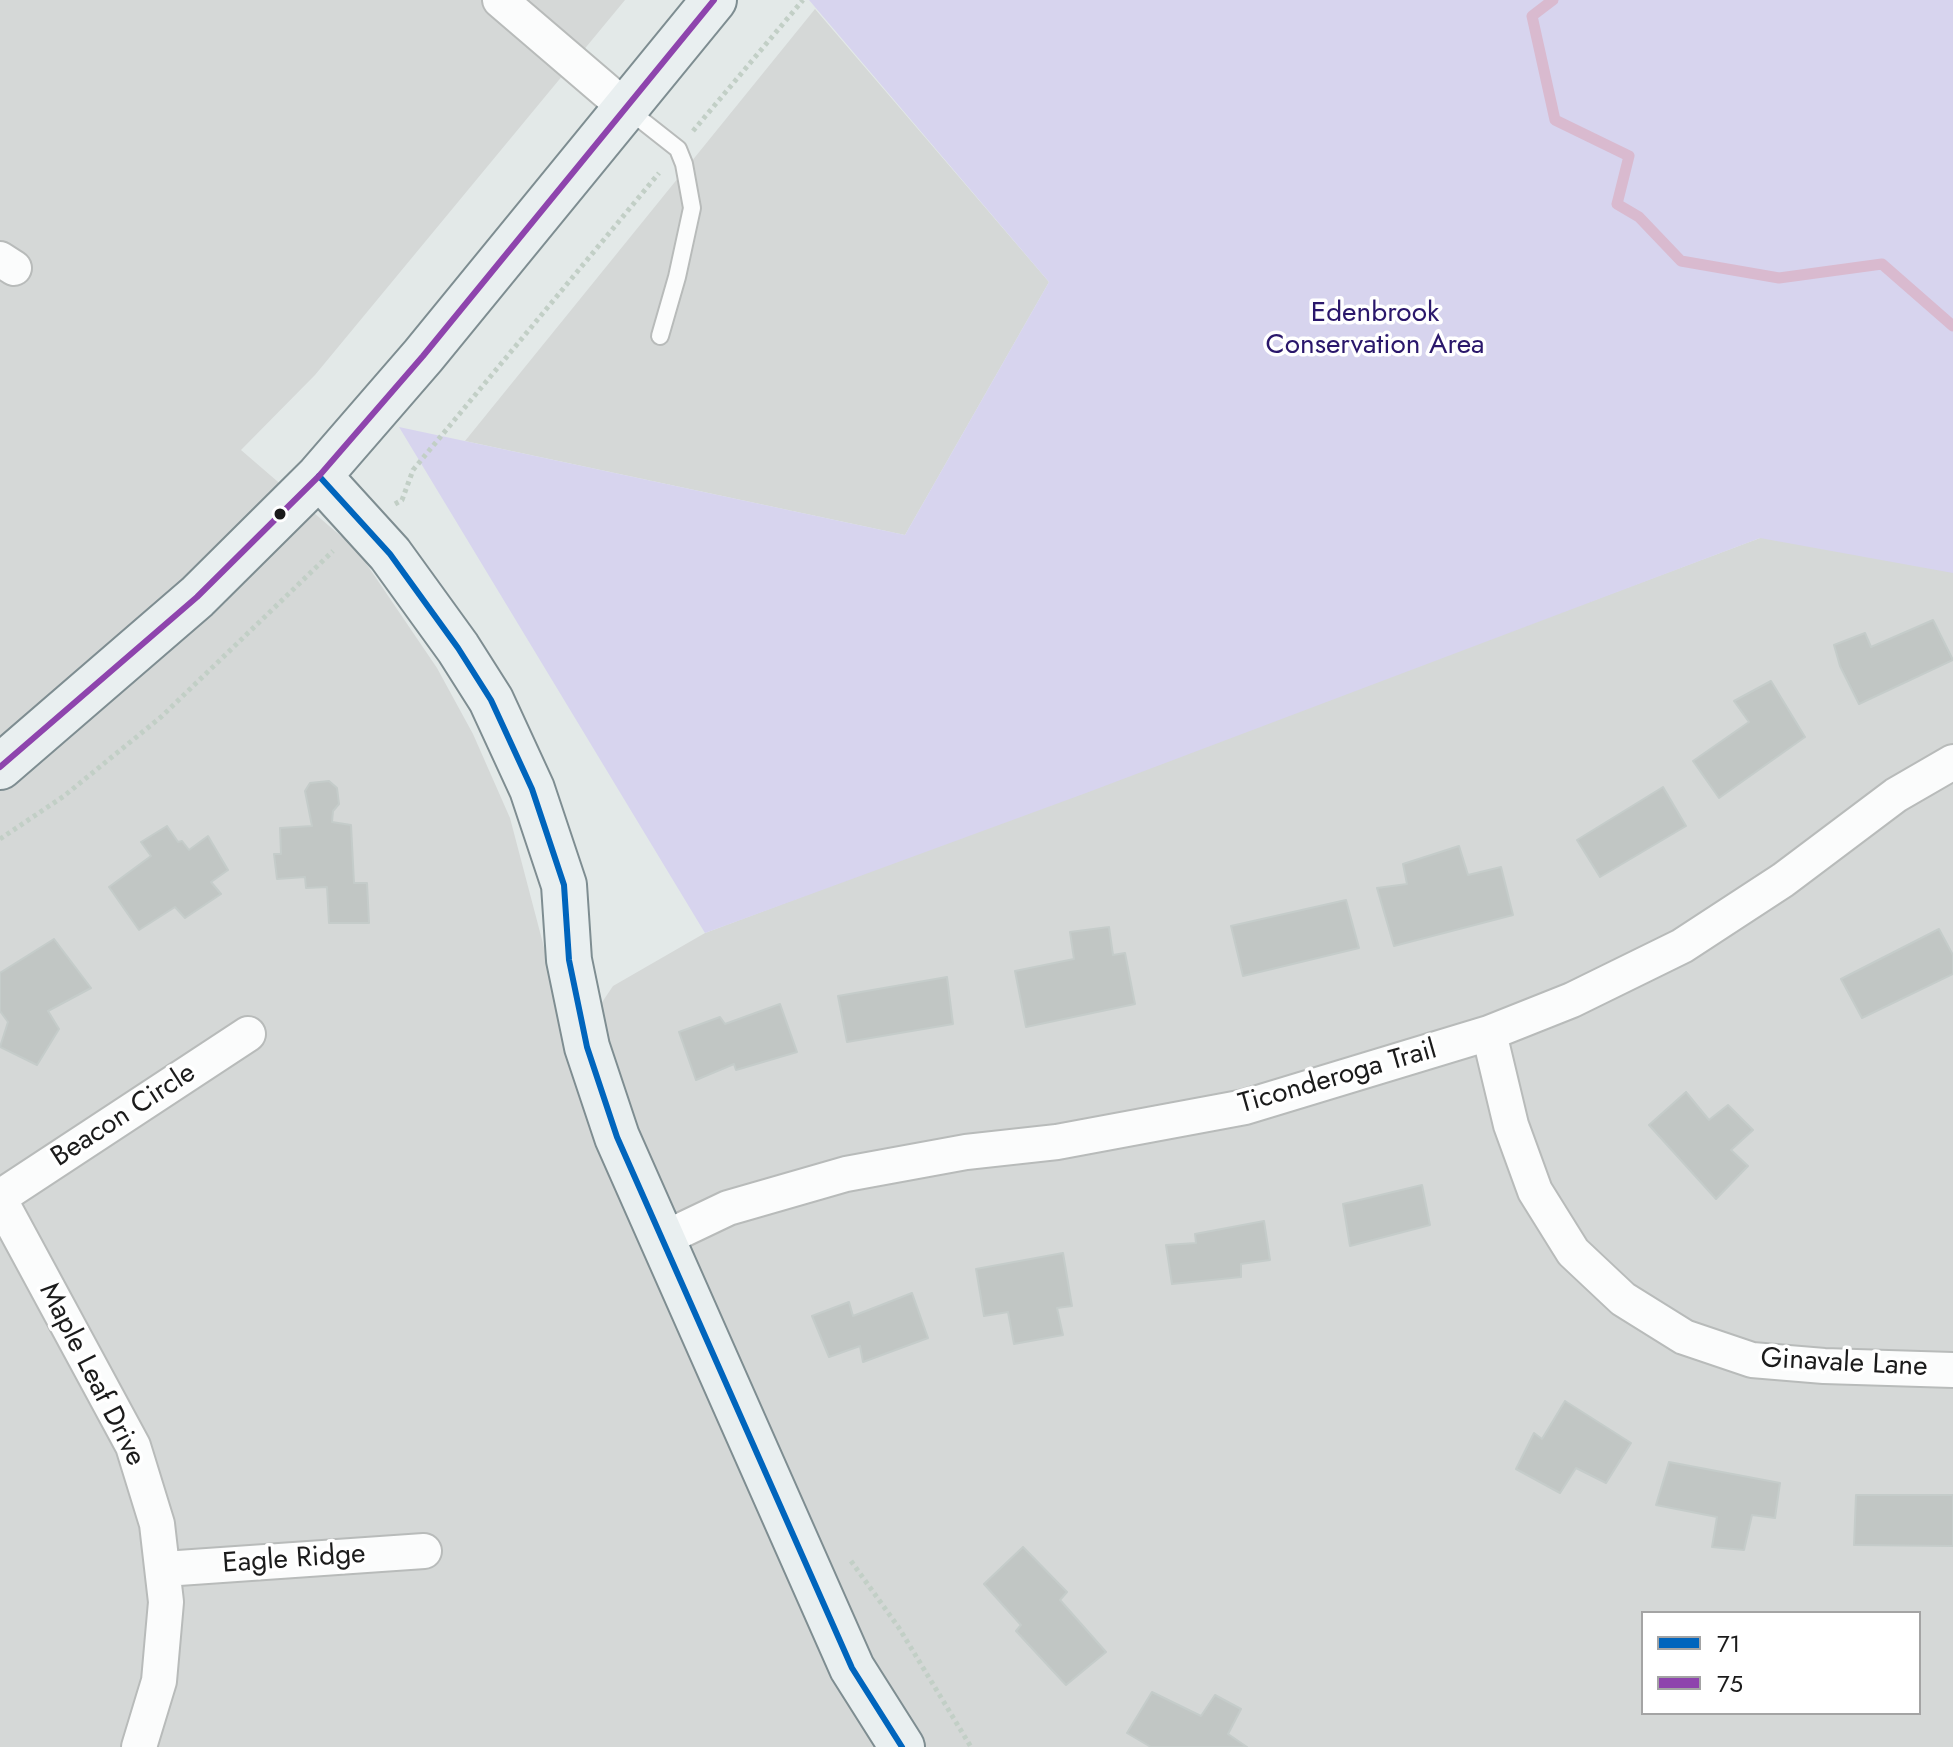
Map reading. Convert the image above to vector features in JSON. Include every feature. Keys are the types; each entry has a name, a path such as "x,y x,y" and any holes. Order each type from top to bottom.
{"street":[{"path":"500,0 626,108"},
{"path":"0,767 197,597 319,476 423,356 714,0"},
{"path":"319,476 363,522 427,604 491,700 532,789 564,885 569,960 587,1047 617,1137 852,1668 902,1747"},
{"name":"Ticonderoga Trail","path":"663,1239 728,1208 846,1174 966,1152 1057,1142 1245,1107 1489,1033 1572,1000 1682,946 1783,880 1896,795 1953,762"},
{"name":"Ginavale Lane","path":"1489,1033 1511,1125 1535,1191 1573,1252 1623,1299 1684,1337 1752,1360 1824,1366 1953,1370"},
{"name":"Beacon Circle","path":"0,1199 248,1034"},
{"name":"Maple Leaf Drive","path":"0,1199 133,1446 157,1524 166,1602 159,1681 139,1747"},
{"name":"Eagle Ridge","path":"164,1569 424,1551"}],"lane":[{"path":"626,108 678,149 692,208 660,336"}],"path":[{"path":"0,839 64,796 161,717 363,522 402,500 413,470 803,0"},
{"path":"402,500 409,513"},
{"path":"847,1556 899,1628 971,1747"}],"shaded area":[{"path":"0,0 625,0 315,375 241,450 357,550 437,668 473,734 510,818 581,1088 584,1029 613,986 705,933 1760,538 1953,492 1953,1747 0,1747"},
{"path":"815,9 1049,282 905,535 465,441"}],"green space":[{"name":"Edenbrook Conservation Area","path":"809,0 1953,0 1953,573 1760,538 1086,793 705,933 399,427 905,535 1049,282"}],"building":[{"path":"1933,620 1953,660 1859,704 1840,666 1834,645 1865,633 1871,647"},
{"path":"1771,681 1805,737 1719,798 1693,761 1749,722 1734,701"},
{"path":"329,781 337,788 339,804 333,811 332,822 351,825 354,883 367,883 369,923 329,923 327,887 306,888 305,877 277,879 274,854 281,854 280,828 312,826 305,791 310,783"},
{"path":"1663,787 1686,826 1600,877 1577,840"},
{"path":"167,826 178,842 182,841 189,850 208,836 228,870 211,882 221,894 185,918 175,907 139,930 109,887 151,856 141,842"},
{"path":"1459,846 1468,875 1501,867 1513,915 1394,946 1377,888 1407,884 1403,864"},
{"path":"1346,900 1359,948 1243,976 1231,926"},
{"path":"1109,927 1113,955 1125,953 1135,1004 1026,1027 1015,971 1074,959 1070,932"},
{"path":"1939,929 1953,955 1953,974 1862,1018 1841,979"},
{"path":"54,939 91,988 48,1011 59,1029 37,1065 0,1047 8,1022 0,1011 0,973"},
{"path":"947,977 953,1024 847,1042 838,996"},
{"path":"780,1004 797,1052 736,1070 734,1064 696,1080 679,1032 720,1017 725,1024"},
{"path":"1686,1092 1709,1120 1728,1105 1753,1130 1731,1150 1748,1166 1716,1199 1649,1125"},
{"path":"1422,1185 1430,1225 1350,1246 1343,1204"},
{"path":"1264,1221 1270,1260 1241,1264 1241,1277 1172,1284 1166,1245 1196,1243 1195,1234"},
{"path":"1063,1253 1072,1306 1057,1308 1063,1335 1014,1344 1008,1312 984,1316 976,1269"},
{"path":"912,1293 928,1338 863,1362 860,1346 829,1357 812,1316 849,1302 853,1316"},
{"path":"1565,1401 1631,1443 1606,1483 1576,1468 1560,1493 1516,1469 1534,1433 1542,1439"},
{"path":"1669,1462 1780,1483 1775,1518 1752,1515 1744,1550 1712,1547 1717,1517 1656,1505"},
{"path":"1856,1495 1953,1495 1953,1546 1854,1545"},
{"path":"1023,1547 1067,1592 1060,1600 1106,1652 1066,1685 1016,1631 1021,1625 984,1584"},
{"path":"1152,1692 1201,1716 1215,1695 1241,1709 1228,1734 1247,1747 1151,1747 1127,1733"}],"waterway":[{"path":"1553,0 1532,16 1555,120 1629,156 1617,204 1639,217 1681,261 1779,278 1882,264 1953,326"}],"transit line":[{"name":"75","path":"0,767 197,597 319,476 423,356 714,0"},
{"name":"71","path":"319,476 390,554 458,648 491,700 532,789 564,885 569,960 587,1047 617,1137 852,1668 902,1747"}]}
